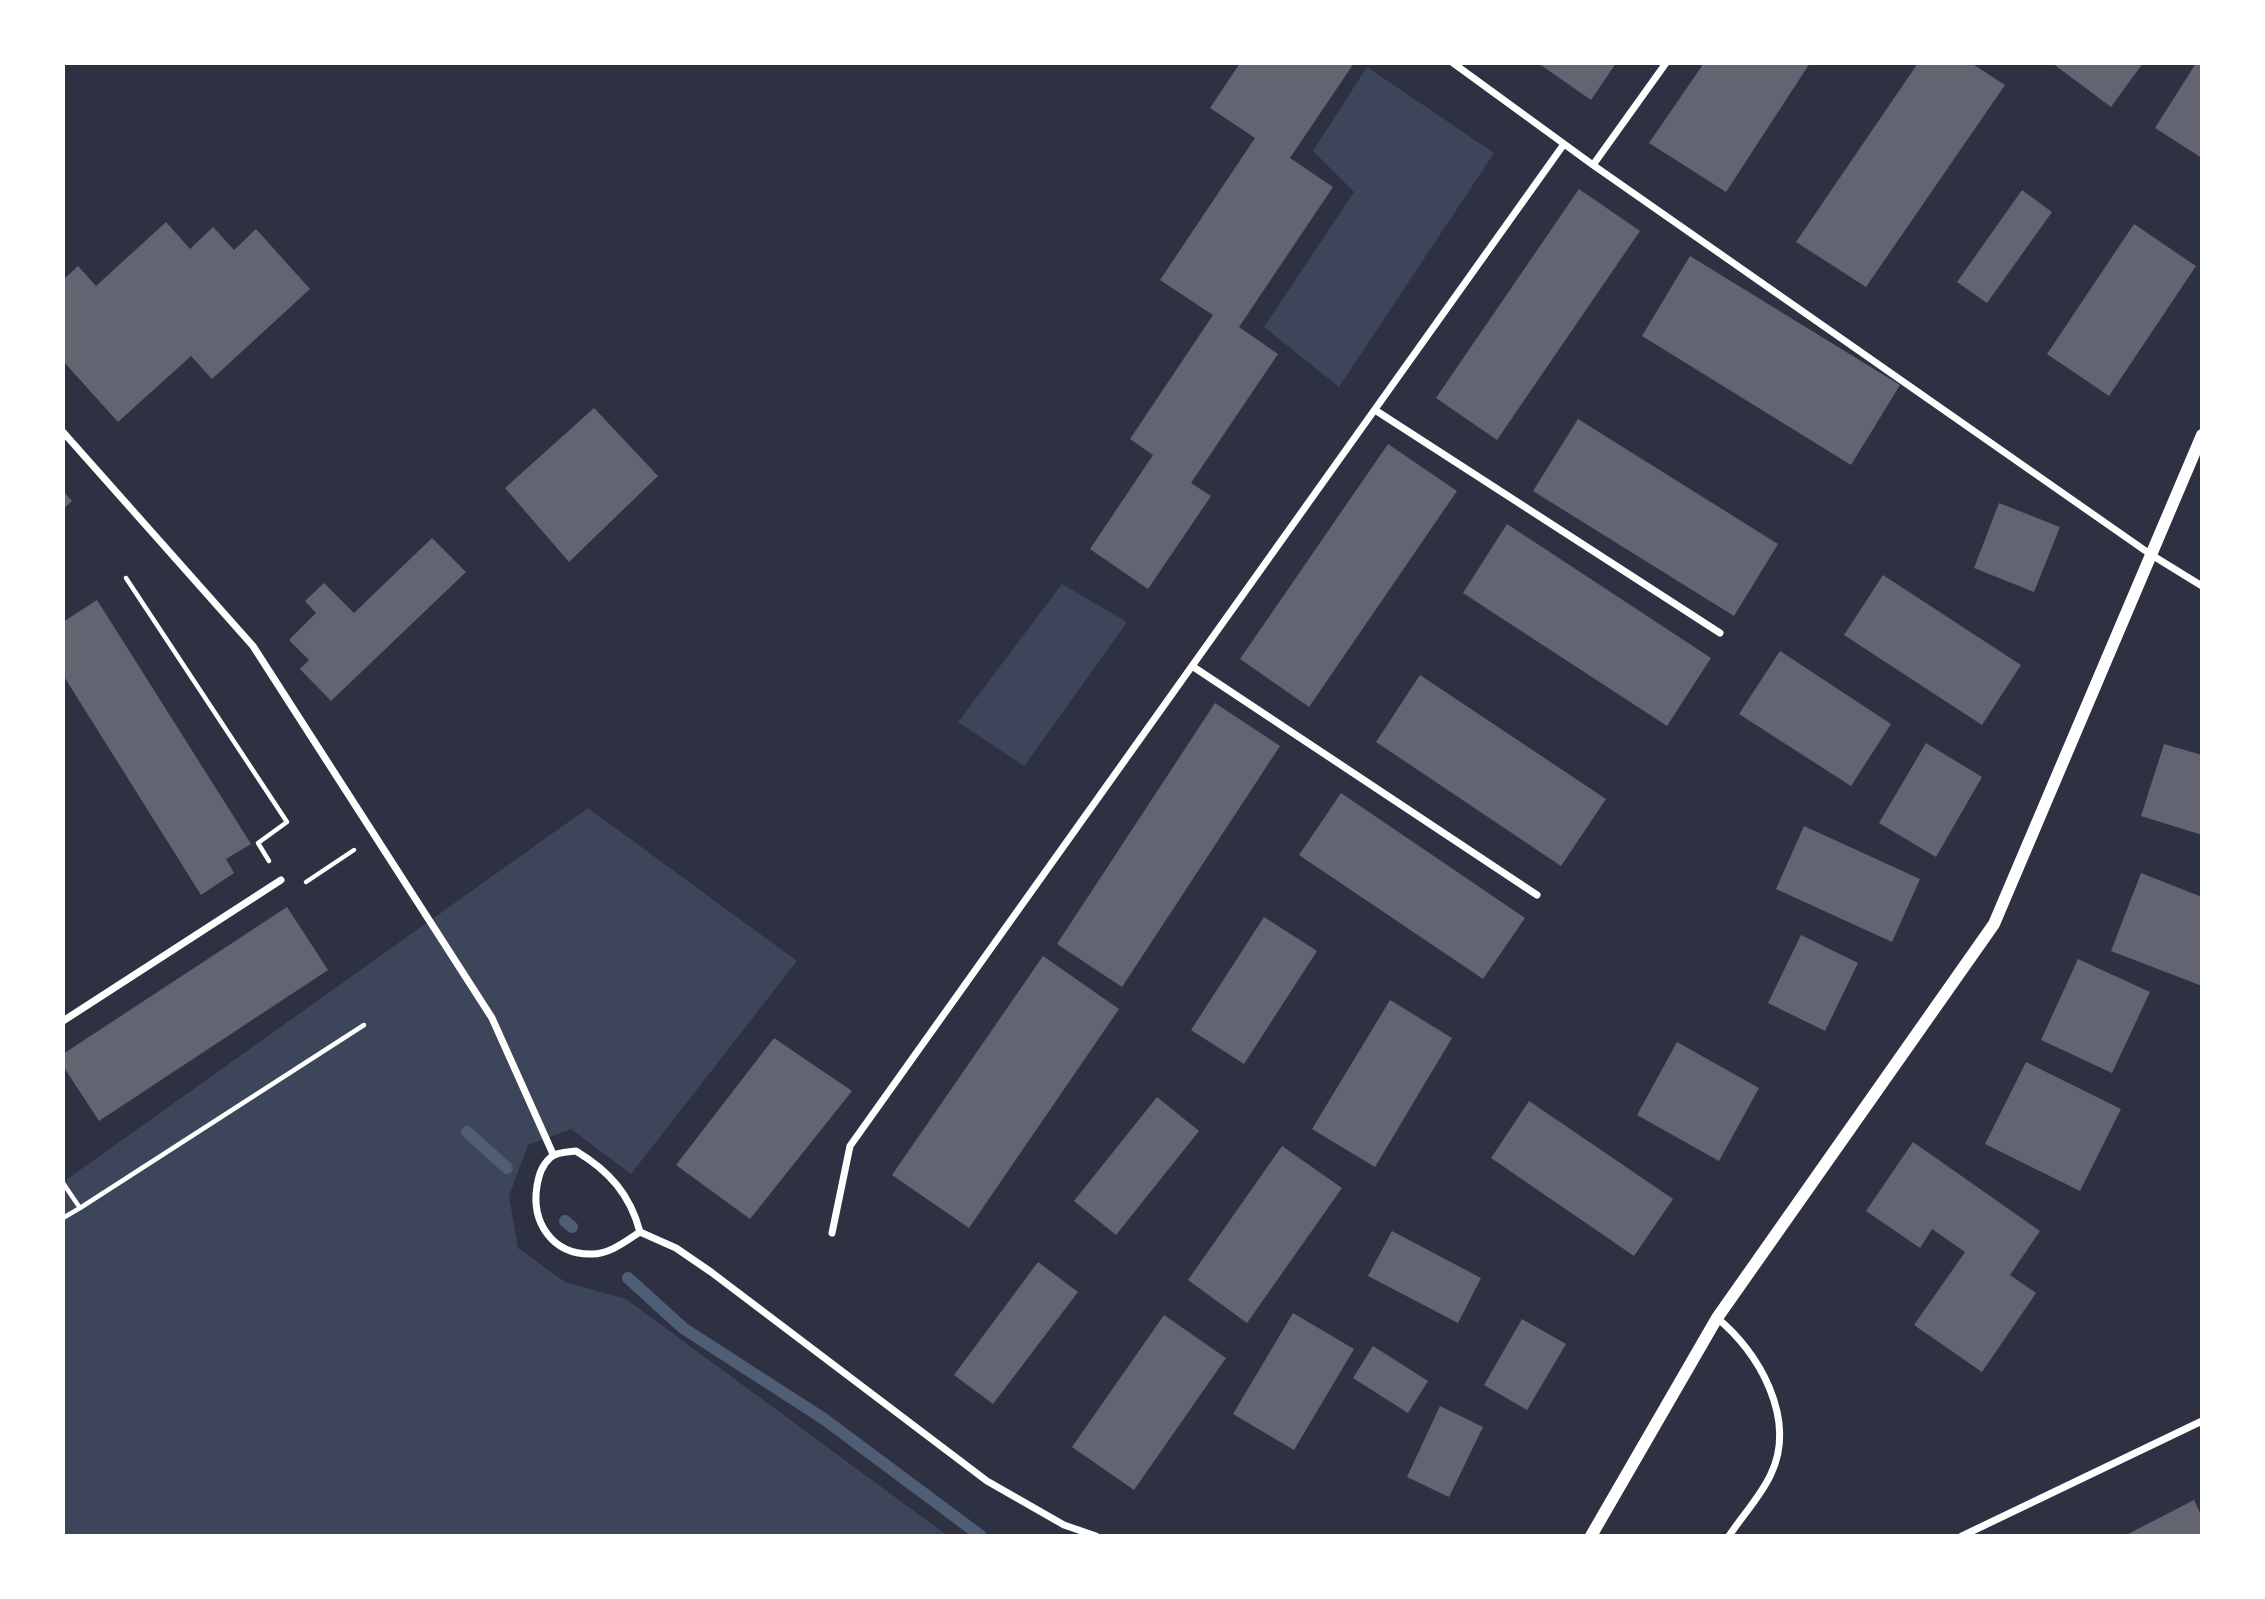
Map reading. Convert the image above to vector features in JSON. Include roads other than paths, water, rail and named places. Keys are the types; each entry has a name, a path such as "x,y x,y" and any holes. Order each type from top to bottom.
{"street":[{"path":"1453,63 1564,144 2150,554 2202,586"},
{"path":"1593,164 1666,63"},
{"path":"832,1233 850,1146 1564,144"},
{"path":"1375,411 1720,634"},
{"path":"63,432 253,646 492,1018 553,1154"},
{"path":"1591,1536 1717,1318 1994,924 2202,435"},
{"path":"1192,666 1537,895"},
{"path":"63,1021 281,880"},
{"path":"640,1231 614,1248 594,1255 573,1253 554,1242 541,1226 535,1206 542,1166 553,1154 576,1151 596,1163 622,1191 634,1209 640,1231 676,1248 710,1272 987,1481 1064,1525 1096,1536"},
{"path":"1717,1318 1740,1337 1771,1391 1777,1409 1779,1433 1777,1455 1771,1475 1728,1536"},
{"path":"1962,1536 2202,1422"}],"waterway":[{"path":"467,1132 507,1168"},
{"path":"565,1221 572,1227"},
{"path":"628,1278 683,1328 824,1419 981,1536"}]}
